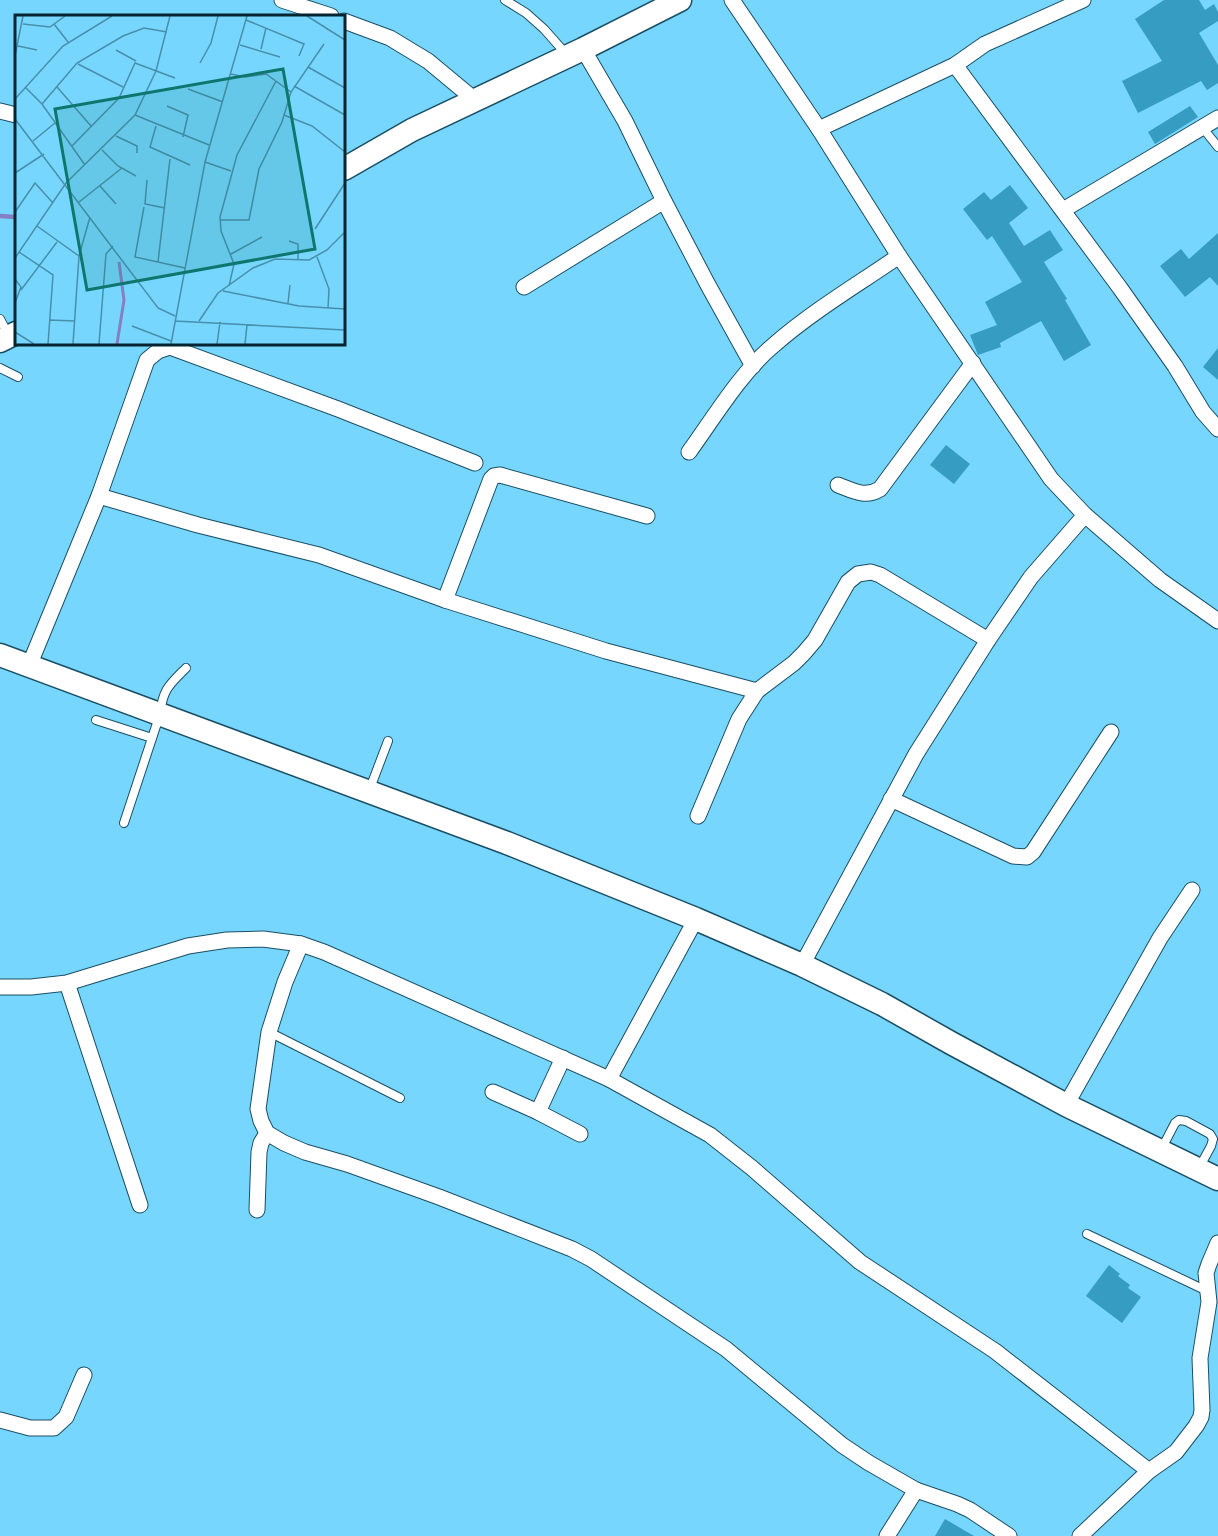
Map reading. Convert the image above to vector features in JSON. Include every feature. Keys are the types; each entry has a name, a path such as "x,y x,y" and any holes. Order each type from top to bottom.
{"main road":[{"path":"345,168 412,130 680,0"},
{"path":"0,655 507,843 696,918 802,964 1066,1105 1218,1179"}],"street":[{"path":"282,0 328,15"},
{"path":"732,0 819,129 899,256 1051,480 1085,515 1160,580 1218,621"},
{"path":"819,129 956,65 985,44 1083,0"},
{"path":"345,21 390,38 428,61 475,100"},
{"path":"576,52 625,121 664,201 753,366"},
{"path":"956,65 1175,366 1203,412 1218,429"},
{"path":"0,111 15,115"},
{"path":"1063,210 1218,118"},
{"path":"524,287 664,201"},
{"path":"689,452 753,366 774,344 899,256"},
{"path":"29,666 99,496 147,360 158,351 170,347 475,463"},
{"path":"838,486 865,494 880,489 973,363"},
{"path":"445,600 494,476 500,475 647,516"},
{"path":"99,496 198,525 319,555 445,600 606,651 757,691"},
{"path":"802,964 916,754 1031,577 1085,515"},
{"path":"698,816 739,719 757,691 804,653 848,582 858,574 871,572 880,575 988,640"},
{"path":"891,799 1013,856 1027,857 1033,852 1111,732"},
{"path":"1066,1105 1160,938 1192,890"},
{"path":"609,1079 696,918"},
{"path":"0,987 31,987 67,983 188,945 227,940 263,939 301,944 324,952 609,1079 710,1135 752,1168 860,1262 995,1351 1149,1471"},
{"path":"301,944 285,982 269,1032 258,1109 267,1133 305,1152 347,1164 439,1197 591,1259 726,1349 842,1445 869,1463 916,1490 970,1510 1009,1536"},
{"path":"67,983 140,1205"},
{"path":"538,1112 562,1058"},
{"path":"493,1092 580,1134"},
{"path":"257,1210 261,1143 267,1133"},
{"path":"1080,1536 1149,1471 1176,1452 1201,1417 1200,1358 1209,1302 1206,1273 1218,1243"},
{"path":"0,1420 30,1428 54,1428 66,1417 84,1376"},
{"path":"887,1536 916,1490"}],"lane":[{"path":"505,0 526,13 576,52"},
{"path":"1202,127 1218,147"},
{"path":"0,368 18,377"},
{"path":"124,823 160,714 162,697 170,684 186,668"},
{"path":"96,720 152,738"},
{"path":"369,792 388,741"},
{"path":"269,1032 400,1098"},
{"path":"1160,1151 1175,1124 1179,1120 1186,1121 1210,1134 1213,1139 1198,1169"},
{"path":"1086,1234 1208,1291"}],"building":[{"path":"1164,0 1199,0 1205,10 1214,4 1218,12 1218,21 1199,33 1218,65 1218,83 1207,90 1201,81 1138,113 1122,81 1162,61 1135,19"},
{"path":"1190,106 1198,117 1155,144 1148,132"},
{"path":"1010,185 1028,208 1009,223 1024,246 1050,230 1063,250 1044,262 1091,345 1064,361 1041,321 1000,343 1001,347 978,355 970,335 997,325 985,302 1022,282 992,236 987,240 963,209 984,192 991,200"},
{"path":"1218,233 1218,286 1210,277 1185,297 1160,266 1181,249 1189,259"},
{"path":"1218,348 1218,380 1203,367"},
{"path":"946,445 970,464 954,484 930,465"},
{"path":"1109,1265 1130,1285 1128,1288 1141,1297 1122,1323 1086,1296"},
{"path":"945,1519 974,1536 935,1536"}],"waterway":[{"path":"0,216 15,217"}]}
